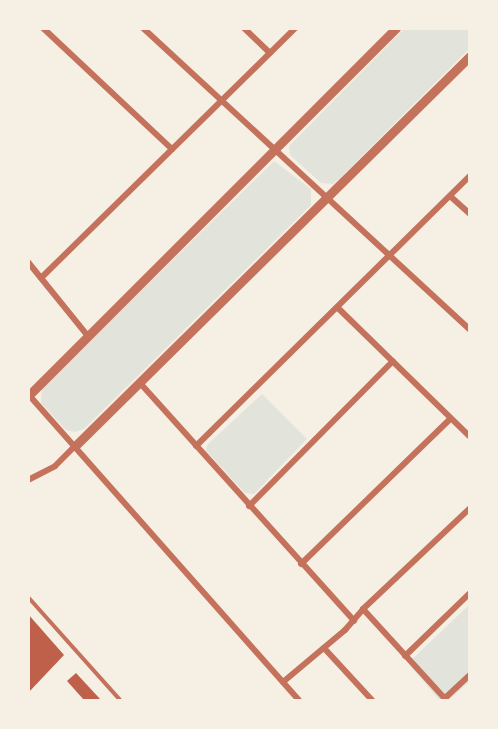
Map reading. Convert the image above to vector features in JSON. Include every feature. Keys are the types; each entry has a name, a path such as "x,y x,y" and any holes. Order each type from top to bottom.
{"street":[{"path":"43,28 172,149"},
{"path":"143,28 470,330"},
{"path":"244,28 270,53"},
{"path":"41,278 295,28"},
{"path":"299,700 29,395 396,28"},
{"path":"28,480 55,466 470,56"},
{"path":"196,446 470,176"},
{"path":"450,196 470,214"},
{"path":"28,262 88,336"},
{"path":"338,308 470,436"},
{"path":"249,506 393,361"},
{"path":"140,383 354,621"},
{"path":"301,564 450,418"},
{"path":"284,682 354,621 363,609 470,508"},
{"path":"405,656 470,592"},
{"path":"363,609 445,700 470,675"},
{"path":"324,648 372,700"}],"lane":[{"path":"28,597 120,700"}],"shaded area":[{"path":"404,29 469,29 469,49 340,178 333,184 321,183 290,155 289,146"},
{"path":"274,161 311,189 311,205 84,429 75,432 66,430 41,403 42,388"},
{"path":"262,394 307,439 254,494 245,493 206,451 207,445"},
{"path":"469,605 469,682 449,700 439,700 408,663"}],"building":[{"path":"28,614 64,655 28,693"},
{"path":"76,673 101,700 84,700 67,681"}]}
